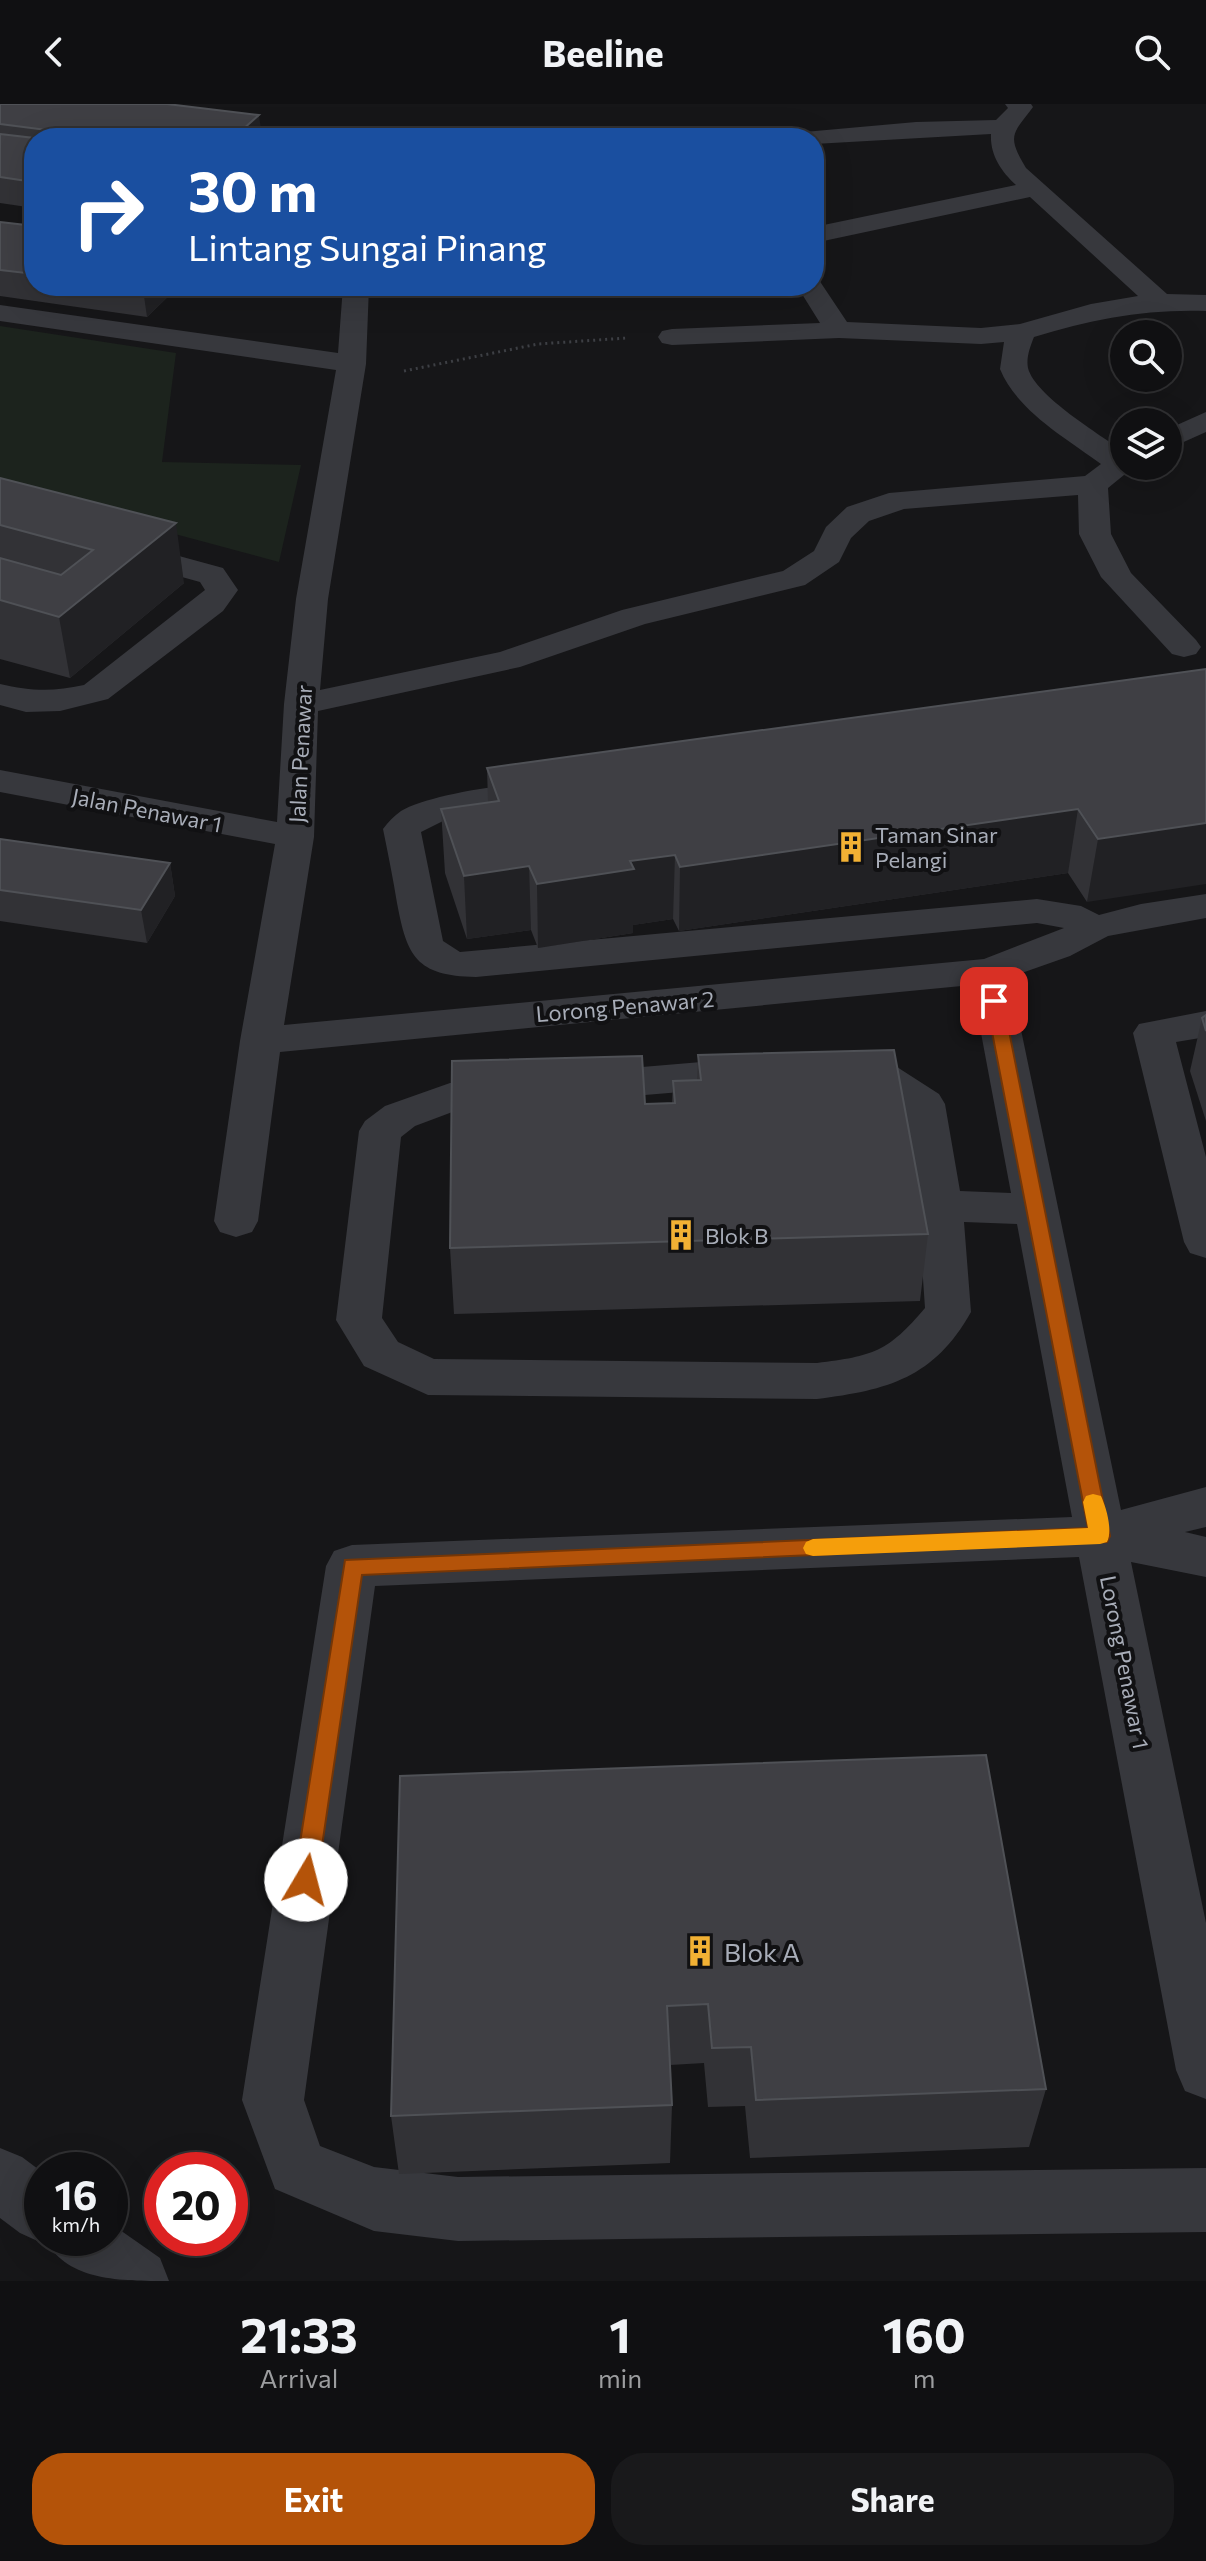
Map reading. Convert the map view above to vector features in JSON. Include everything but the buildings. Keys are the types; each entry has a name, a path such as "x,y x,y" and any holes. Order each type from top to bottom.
{"street":[{"path":"1023,105 1003,127 1002,149 1016,172 1158,300"},
{"path":"824,136 916,129 1003,127"},
{"path":"824,233 1034,189"},
{"name":"Jalan Penawar","path":"236,1221 261,1041 295,837 301,704 312,599 351,371 355,296"},
{"path":"817,296 839,330"},
{"path":"672,337 839,330 981,336 1023,332 1089,310 1158,300 1206,303"},
{"path":"0,313 351,371"},
{"path":"1023,332 1015,351 1014,373 1035,398 1110,453"},
{"path":"1182,433 1206,421"},
{"path":"301,704 508,660 634,617 794,578 828,555 837,534 858,514 900,500 1093,485 1110,473"},
{"path":"1093,485 1095,534 1117,577 1184,647"},
{"path":"0,694 26,702 60,701 96,692 211,604 222,590 212,575 91,541"},
{"name":"Jalan Penawar 1","path":"0,781 295,837"},
{"path":"578,789 437,809 409,820 402,829 402,838 424,942 430,953 450,963 476,965 1037,911 1067,914 1094,928"},
{"name":"Lorong Penawar 2","path":"261,1041 989,971 1056,947 1094,928 1141,916 1206,906"},
{"name":"Lorong Penawar 1","path":"989,971 1206,2070"},
{"path":"1206,1024 1153,1033 1206,1242"},
{"path":"834,1065 877,1073 901,1085 924,1104 940,1206 948,1312 915,1352 865,1375 817,1381 428,1377 381,1354 359,1320 380,1131 400,1116 450,1097 834,1065"},
{"path":"940,1206 1035,1209"},
{"path":"1206,1507 1100,1536 352,1566 273,2100 297,2167 374,2199 458,2209 1206,2200"},
{"path":"1100,1536 1206,1557"},
{"path":"0,2179 24,2197"},
{"path":"102,2256 137,2281"}],"path":[{"path":"351,371 399,372 538,344 672,337"}],"shaded area":[{"path":"0,326 176,353 162,462 301,465 279,562 0,487"}],"slow traffic":[{"path":"813,1548 1100,1536 1093,1502"}],"place":[{"name":"Taman Sinar Pelangi","path":"851,847"},
{"name":"Blok B","path":"681,1235"},
{"name":"Blok A","path":"700,1951"}],"route":[{"path":"306,1880 352,1566 1100,1536 994,1001"}]}
